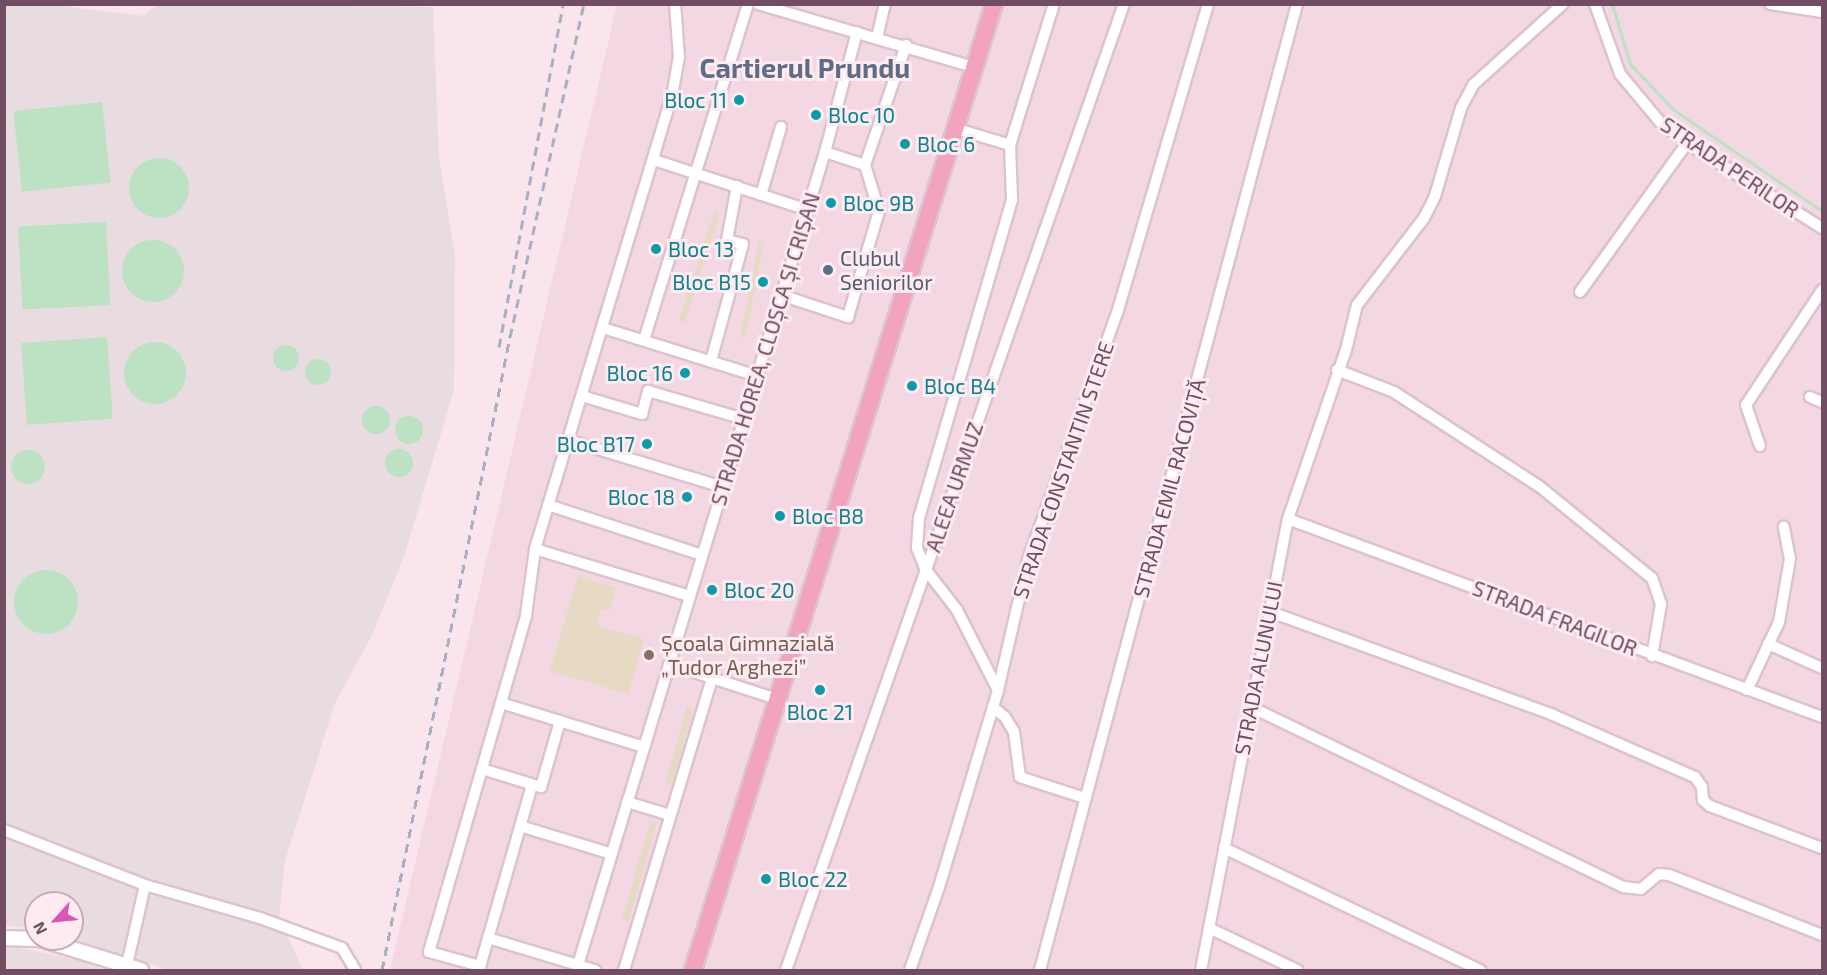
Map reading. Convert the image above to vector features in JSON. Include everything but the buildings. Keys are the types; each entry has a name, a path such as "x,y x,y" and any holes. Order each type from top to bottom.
{"main road":[{"path":"693,970 994,4"}],"street":[{"path":"532,785 480,968 429,952 526,615 535,549 654,160 679,58 675,4"},
{"path":"644,340 748,4"},
{"path":"758,4 906,45 973,67"},
{"path":"877,38 885,4"},
{"path":"998,690 957,610 926,570 917,548 920,518 1003,243 1012,200 1010,146 1054,4"},
{"name":"ALEEA URMUZ","path":"786,970 1124,4"},
{"name":"STRADA CONSTANTIN STERE","path":"910,970 998,690 1028,560 1118,310 1208,4"},
{"name":"STRADA EMIL RACOVIȚĂ","path":"1040,970 1297,4"},
{"name":"STRADA ALUNULUI","path":"1201,970 1268,611 1288,519 1361,296 1410,238 1435,196 1466,97 1490,68 1563,4"},
{"name":"STRADA PERILOR","path":"1595,4 1620,74 1640,101 1686,142 1822,228"},
{"path":"1770,4 1822,12"},
{"name":"STRADA HOREA, CLOȘCA ȘI CRIȘAN","path":"578,965 808,210 857,32"},
{"path":"781,295 848,317 879,211 865,165 906,45"},
{"path":"761,195 781,127"},
{"path":"954,128 1010,146"},
{"path":"1580,292 1686,142"},
{"path":"825,152 865,165"},
{"path":"654,160 808,210"},
{"path":"711,362 743,244 728,240 737,186"},
{"path":"1760,446 1746,405 1822,290"},
{"path":"603,328 757,376"},
{"path":"1337,370 1394,392 1539,486 1652,578 1661,604 1652,656"},
{"path":"582,396 642,414 648,391 744,419"},
{"path":"1810,397 1822,402"},
{"path":"568,440 723,487"},
{"path":"548,505 702,555"},
{"name":"STRADA FRAGILOR","path":"1288,519 1652,656 1822,717"},
{"path":"1746,690 1779,622 1790,559 1784,527"},
{"path":"535,549 690,596"},
{"path":"1268,611 1563,719 1695,777 1702,786 1703,800 1710,806 1822,848"},
{"path":"1768,645 1822,668"},
{"path":"669,664 777,699"},
{"path":"624,970 712,678"},
{"path":"501,703 644,747"},
{"path":"993,707 1005,717 1014,732 1020,777 1085,798"},
{"path":"1251,707 1624,887 1641,889 1659,874 1669,875 1822,935"},
{"path":"482,769 541,787 560,721"},
{"path":"627,802 670,815"},
{"path":"520,826 612,854"},
{"path":"4,830 145,885 260,918 342,948 356,970"},
{"path":"1224,848 1480,970"},
{"path":"127,965 145,885"},
{"path":"1209,928 1297,970"},
{"path":"4,938 24,939"},
{"path":"488,938 595,970"},
{"path":"79,951 141,970"}],"shaded area":[{"path":"158,4 433,7 439,157 455,257 454,390 404,557 372,635 335,703 285,861 279,917 303,970 168,970 84,943 84,891 24,891 24,927 5,925 4,5 55,5 144,16"},
{"path":"617,5 1822,5 1822,970 390,970"},
{"path":"102,102 110,183 22,192 13,111"},
{"path":"153,158 165,158 181,166 187,176 189,188 187,200 181,210 165,218 153,218 137,210 129,194 129,182 137,166"},
{"path":"714,212 720,214 684,322 679,320"},
{"path":"106,222 110,305 22,309 18,227"},
{"path":"153,240 165,242 175,249 182,259 184,271 182,283 175,293 165,300 153,302 141,300 131,293 124,283 122,271 124,259 131,249 141,242"},
{"path":"759,241 764,242 745,338 740,337"},
{"path":"107,337 113,419 27,425 21,343"},
{"path":"149,342 161,342 177,351 184,361 186,373 184,385 177,395 161,404 149,404 138,399 129,390 124,379 124,367 129,356 138,347"},
{"path":"286,345 295,349 299,358 295,367 286,371 277,367 273,358 277,349"},
{"path":"318,359 327,363 331,372 327,381 318,385 309,381 305,372 309,363"},
{"path":"376,406 386,410 390,420 386,430 376,434 366,430 362,420 366,410"},
{"path":"409,416 419,420 423,430 419,440 409,444 399,440 395,430 399,420"},
{"path":"399,449 409,453 413,463 409,473 399,477 389,473 385,463 389,453"},
{"path":"28,450 40,455 45,467 40,479 28,484 16,479 11,467 16,455"},
{"path":"46,570 64,576 72,584 78,602 72,620 64,628 46,634 28,628 20,620 14,602 20,584 28,576"},
{"path":"578,576 616,588 609,611 601,609 596,625 644,639 628,694 550,671"},
{"path":"687,707 694,709 672,786 665,784"},
{"path":"650,821 657,823 629,921 622,919"},
{"path":"10,946 24,949 24,951 77,960 105,970 5,970 5,948"}],"waterway":[{"path":"1612,4 1630,64 1674,110 1822,211"}],"railway":[{"path":"499,347 563,4"},
{"path":"382,970 510,337 584,4"}],"place":[{"name":"Bloc 11","path":"739,100"},
{"name":"Bloc 10","path":"816,115"},
{"name":"Bloc 6","path":"905,144"},
{"name":"Bloc 9B","path":"831,203"},
{"name":"Bloc 13","path":"656,249"},
{"name":"Clubul Seniorilor","path":"828,270"},
{"name":"Bloc B15","path":"763,282"},
{"name":"Bloc 16","path":"685,373"},
{"name":"Bloc B4","path":"912,386"},
{"name":"Bloc B17","path":"647,444"},
{"name":"Bloc 18","path":"687,497"},
{"name":"Bloc B8","path":"780,516"},
{"name":"Bloc 20","path":"712,590"},
{"name":"Școala Gimnazială „Tudor Arghezi”","path":"649,655"},
{"name":"Bloc 21","path":"820,690"},
{"name":"Bloc 22","path":"766,879"}],"district":[{"name":"Cartierul Prundu","path":"805,68"}]}
